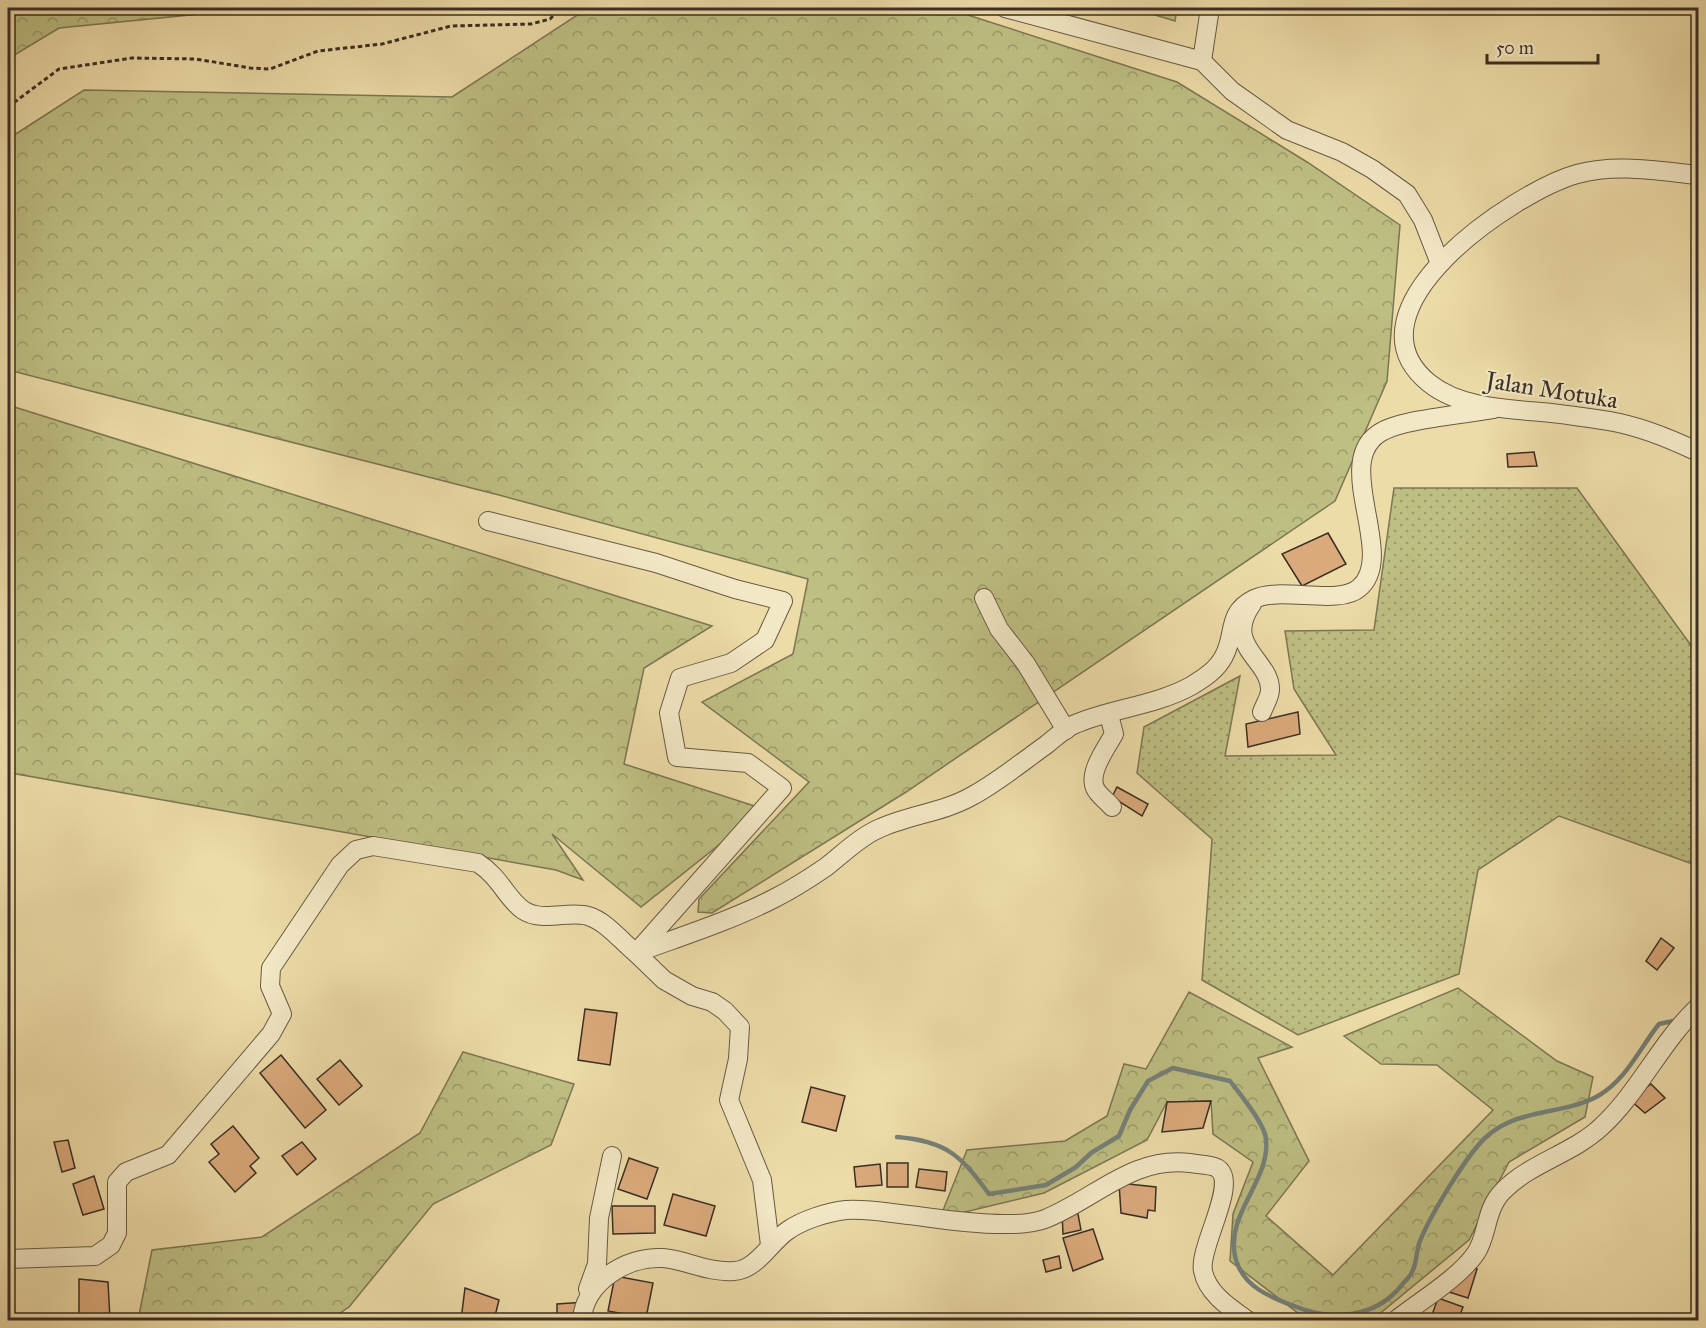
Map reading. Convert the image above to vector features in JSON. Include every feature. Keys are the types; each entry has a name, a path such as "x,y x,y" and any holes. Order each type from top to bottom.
{"street":[{"path":"1005,8 1202,61 1232,91 1278,125 1342,152 1372,169 1407,194 1423,220 1439,261"},
{"path":"1202,61 1210,8"},
{"name":"Jalan Motuka","path":"1698,175 1615,167 1575,175 1533,193 1502,213 1439,261 1414,299 1404,328 1404,348 1420,375 1432,385 1494,409 1550,412 1612,421 1664,436 1698,452"},
{"path":"636,953 773,899 824,868 877,829 971,797 1072,726 1157,701 1190,686 1216,669 1226,654 1232,623 1238,612 1256,597 1335,596 1358,590 1366,581 1373,549 1361,486 1366,450 1374,438 1384,430 1404,425 1494,409"},
{"path":"488,521 656,563 735,589 783,601 765,640 731,663 680,678 669,713 676,757 748,762 782,788 636,953"},
{"path":"1256,597 1247,610 1244,622 1244,643 1263,672 1270,690 1262,712"},
{"path":"984,598 999,629 1026,664 1066,730"},
{"path":"1109,715 1114,734 1099,761 1094,778 1095,788 1112,807"},
{"path":"8,1259 95,1256 111,1245 117,1233 117,1182 126,1172 168,1155 271,1034 282,1014 270,987 271,968 340,865 356,850 373,846 478,863 492,872 523,910 537,915 592,917 636,953 664,980 692,996 712,1002 725,1011 740,1028 738,1059 729,1100 762,1180 770,1245"},
{"path":"1396,1320 1465,1265 1477,1251 1486,1219 1501,1193 1518,1177 1579,1145 1619,1109 1696,1009"},
{"path":"582,1312 597,1264 599,1218 612,1156"},
{"path":"582,1312 603,1278 640,1260 664,1258 698,1268 735,1271 755,1262 789,1229 812,1219 847,1210 1009,1224 1043,1220 1129,1172 1160,1163 1208,1165 1219,1169 1225,1188 1203,1251 1202,1270 1208,1286 1226,1305 1246,1320"}],"path":[{"path":"8,107 59,69 132,57 196,59 270,69 318,51 382,44 451,26 531,24 550,19 561,8"}],"green space":[{"path":"8,8 261,8 59,28 8,59"},
{"path":"588,8 946,8 1177,82 1307,162 1400,225 1387,381 1335,501 906,792 712,913 698,912 699,899 809,782 702,702 793,654 808,579 499,495 8,370 8,139 84,90 452,97"},
{"path":"1132,8 1177,8 1175,21"},
{"path":"8,405 712,626 644,668 624,764 764,809 641,907 552,834 583,880 556,870 11,773 8,769"},
{"path":"1394,488 1577,488 1698,655 1698,866 1559,816 1478,870 1459,974 1298,1035 1202,980 1212,839 1137,773 1144,727 1240,676 1225,756 1336,755 1294,689 1285,631 1374,630"},
{"path":"1458,988 1557,1061 1593,1077 1585,1117 1509,1162 1469,1240 1372,1320 1307,1320 1230,1261 1233,1214 1253,1162 1213,1134 1211,1101 1167,1102 1147,1140 1044,1193 940,1218 967,1150 1065,1141 1107,1116 1124,1064 1146,1069 1189,992 1292,1047 1258,1058 1309,1161 1266,1216 1333,1275 1493,1110 1437,1065 1381,1064 1344,1036"},
{"path":"463,1052 574,1084 551,1145 433,1204 349,1307 330,1320 138,1320 152,1250 262,1237 420,1133"}],"building":[{"path":"1534,452 1537,466 1508,467 1507,454"},
{"path":"1328,533 1346,564 1302,586 1282,554"},
{"path":"1298,712 1300,734 1248,747 1246,724"},
{"path":"1117,787 1148,804 1142,816 1112,797"},
{"path":"1661,938 1674,948 1657,970 1646,961"},
{"path":"585,1009 617,1013 610,1065 578,1060"},
{"path":"281,1055 326,1110 305,1128 260,1073"},
{"path":"340,1060 362,1086 339,1105 317,1079"},
{"path":"1651,1084 1665,1098 1645,1113 1630,1100"},
{"path":"811,1087 845,1096 836,1131 802,1122"},
{"path":"1211,1101 1203,1128 1162,1132 1167,1102"},
{"path":"233,1126 259,1158 250,1166 256,1173 235,1192 209,1162 219,1154 211,1144"},
{"path":"68,1140 75,1168 62,1172 54,1142"},
{"path":"302,1142 316,1159 297,1175 282,1156"},
{"path":"629,1158 658,1168 647,1199 618,1189"},
{"path":"887,1163 908,1163 908,1187 887,1187"},
{"path":"880,1164 882,1185 856,1187 854,1167"},
{"path":"919,1169 947,1172 945,1191 916,1187"},
{"path":"94,1176 104,1209 83,1215 73,1184"},
{"path":"1119,1183 1156,1187 1155,1211 1148,1210 1147,1218 1121,1213"},
{"path":"673,1194 715,1206 706,1236 664,1225"},
{"path":"612,1206 655,1206 655,1233 613,1234"},
{"path":"1077,1209 1081,1230 1063,1234 1062,1213"},
{"path":"1093,1229 1103,1259 1073,1271 1063,1238"},
{"path":"1059,1256 1061,1268 1046,1272 1043,1260"},
{"path":"1461,1267 1477,1269 1468,1298 1446,1291"},
{"path":"615,1276 653,1283 646,1318 608,1311"},
{"path":"79,1279 108,1282 110,1320 79,1320"},
{"path":"465,1288 499,1300 494,1320 461,1320"},
{"path":"1438,1298 1463,1307 1458,1320 1447,1320 1432,1315"},
{"path":"586,1302 586,1320 557,1320 557,1304"},
{"path":"626,1314 642,1317 642,1320 625,1320"}],"waterway":[{"path":"897,1137 929,1142 951,1153 961,1160 989,1194 1046,1185 1119,1136 1130,1110 1148,1081 1173,1068 1230,1081 1257,1117 1266,1139 1266,1154 1262,1169 1236,1228 1234,1244 1240,1269 1259,1290 1285,1303 1323,1314 1351,1314 1378,1305 1390,1297 1410,1276 1420,1241 1432,1217 1459,1172 1485,1138 1511,1121 1569,1107 1598,1096 1625,1072 1659,1024 1673,1021 1678,1023"}]}
